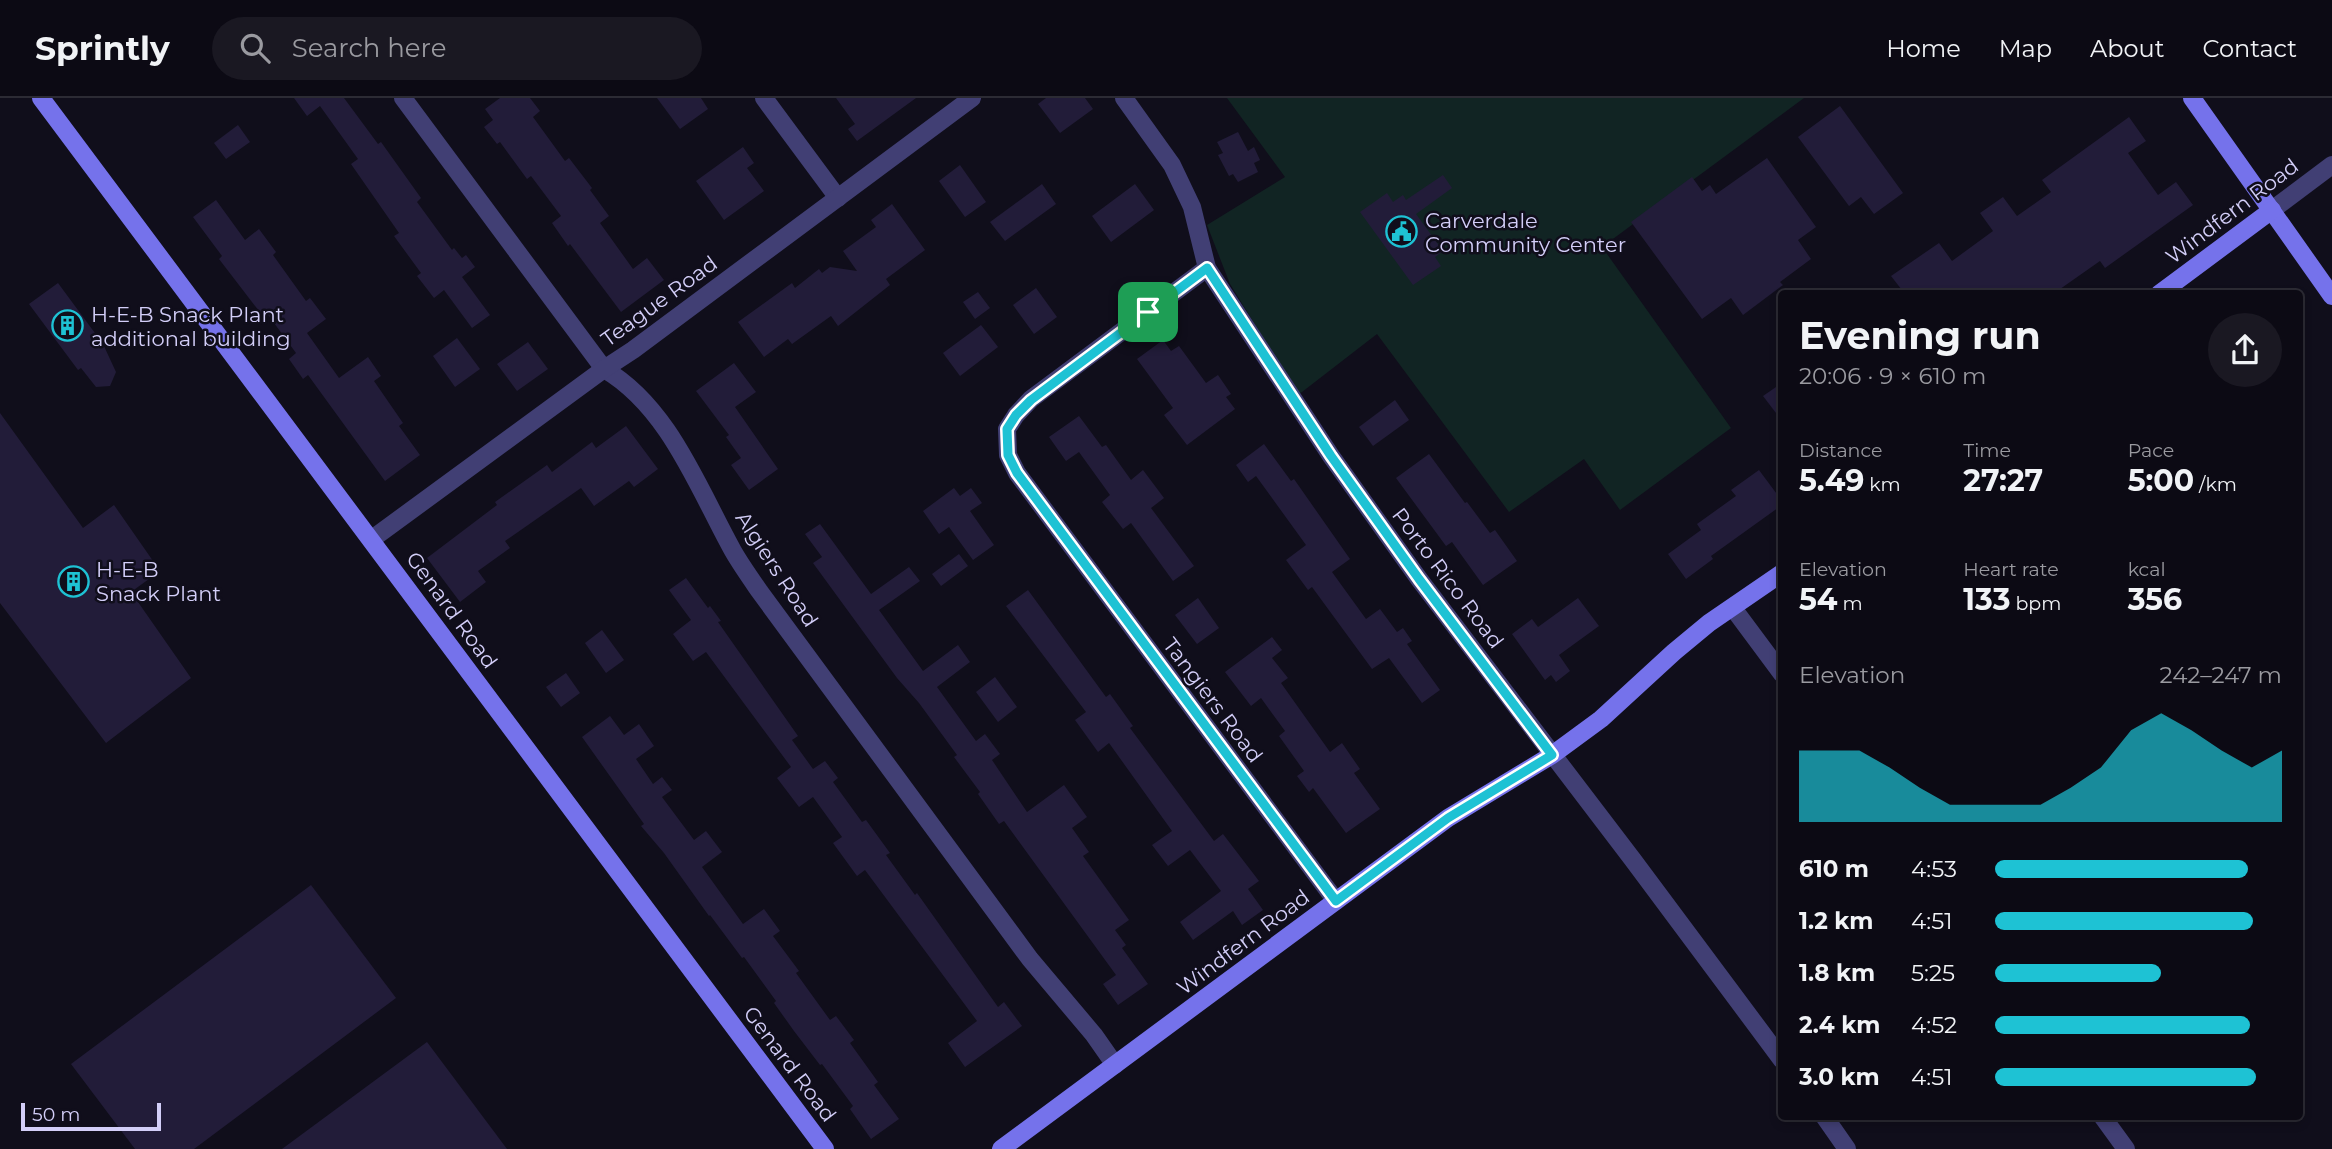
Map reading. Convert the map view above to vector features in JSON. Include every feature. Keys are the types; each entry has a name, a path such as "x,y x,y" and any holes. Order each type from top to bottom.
{"street":[{"name":"Genard Road","path":"41,98 825,1149"},
{"name":"Algiers Road","path":"403,98 604,369 624,381 674,442 694,473 734,553 760,592 1030,959 1094,1035 1115,1065"},
{"path":"764,98 838,198"},
{"name":"Teague Road","path":"372,539 633,350 972,98"},
{"name":"Porto Rico Road","path":"1124,98 1172,165 1192,207 1207,268 1331,456 1419,579 1778,1055"},
{"path":"2192,98 2332,296"},
{"name":"Windfern Road","path":"2163,290 2332,165"},
{"name":"Tangiers Road","path":"1207,268 1031,400 1007,429 1008,455 1017,473 1336,901"},
{"name":"Windfern Road","path":"1001,1149 1448,818 1552,755 1601,719 1691,638 1778,576"},
{"path":"1733,608 1778,669"},
{"path":"1827,1120 1847,1149"},
{"path":"2105,1120 2126,1149"}],"green space":[{"path":"1227,98 1804,98 1602,247 1731,428 1620,510 1584,459 1509,512 1377,334 1298,394 1230,284 1207,225 1285,177"}],"building":[{"path":"294,98 344,98 378,144 381,142 421,198 417,202 452,250 454,248 462,258 466,255 475,267 462,277 490,315 472,328 444,290 434,298 417,276 421,273 394,236 399,233 351,164 358,159 320,106 307,116"},
{"path":"500,98 530,98 540,111 533,117 565,161 569,158 592,188 590,190 609,216 600,223 633,269 647,258 664,280 621,312 552,223 561,216 531,176 527,179 500,142 497,144 484,127 493,120 485,109"},
{"path":"657,98 701,98 708,109 680,129"},
{"path":"836,98 916,98 857,141 848,129 855,124"},
{"path":"1046,98 1085,98 1093,109 1060,133 1038,104"},
{"path":"1840,106 1903,193 1874,214 1861,197 1849,206 1798,137"},
{"path":"2129,117 2146,141 2128,153 2158,195 2176,182 2193,205 2105,268 2100,261 2059,290 1902,290 1891,276 1939,243 1952,261 1993,231 1980,213 2003,197 2017,216 2051,192 2042,180"},
{"path":"238,125 250,142 226,159 214,143"},
{"path":"1238,132 1248,151 1254,147 1260,160 1254,163 1258,172 1238,182 1233,174 1229,176 1218,155 1223,153 1217,142"},
{"path":"743,147 754,163 747,168 764,191 724,220 696,181"},
{"path":"1767,158 1816,227 1798,240 1811,259 1780,282 1783,285 1743,315 1731,298 1702,319 1631,222 1692,177 1702,191 1710,185 1716,194"},
{"path":"960,165 986,202 965,217 939,181"},
{"name":"Carverdale Community Center","path":"1443,175 1452,188 1416,214 1443,251 1435,257 1441,266 1413,285 1360,212 1387,193 1393,202 1403,195 1406,200"},
{"path":"1042,184 1056,204 1005,241 990,222"},
{"path":"1135,184 1154,210 1111,242 1092,216"},
{"path":"216,200 245,240 259,229 276,252 273,255 306,301 310,298 326,319 307,333 339,378 368,357 381,376 374,381 403,423 399,426 420,455 385,481 308,375 303,379 289,359 296,353 266,312 262,315 219,259 222,256 193,217"},
{"path":"892,204 925,250 886,279 890,285 838,326 831,316 792,344 788,339 764,357 738,322 792,283 795,288 819,269 822,273 830,267 857,271 843,251 876,227 871,220"},
{"name":"H-E-B Snack Plant additional building","path":"58,283 103,344 116,372 110,386 96,387 81,368 78,370 29,304"},
{"path":"1036,288 1057,317 1034,334 1013,305"},
{"path":"978,292 990,308 975,319 963,302"},
{"path":"981,325 998,347 960,376 943,353"},
{"path":"457,338 480,369 455,387 433,356"},
{"path":"1163,340 1171,351 1179,346 1206,383 1218,375 1231,394 1226,397 1235,409 1187,445 1164,415 1173,408 1137,359"},
{"path":"528,342 548,369 517,391 497,364"},
{"path":"734,363 756,392 735,407 778,469 749,490 731,465 741,458 726,437 729,435 696,391"},
{"path":"1778,386 1778,416 1763,396"},
{"path":"1395,400 1409,420 1373,446 1359,427"},
{"name":"H-E-B Snack Plant","path":"0,413 83,528 114,505 160,571 131,592 191,678 106,743 0,603"},
{"path":"1079,416 1102,447 1106,445 1131,480 1143,470 1164,498 1151,508 1194,566 1173,581 1131,523 1123,529 1102,502 1110,495 1079,452 1066,461 1049,437"},
{"path":"626,426 658,469 634,487 629,481 594,506 581,488 505,541 510,548 478,571 486,582 460,602 427,558 497,505 495,502 547,465 552,472 592,442 596,448"},
{"path":"1264,444 1291,481 1294,479 1350,559 1332,572 1366,619 1380,609 1397,632 1403,628 1412,641 1407,644 1440,690 1422,703 1389,658 1372,669 1312,587 1308,590 1286,560 1306,545 1256,476 1248,482 1236,465"},
{"path":"1429,454 1465,503 1467,502 1490,533 1495,530 1517,561 1483,585 1452,542 1446,546 1396,478"},
{"path":"1759,470 1778,496 1778,508 1711,556 1713,559 1686,579 1668,554 1701,530 1697,524 1736,496 1731,490"},
{"path":"954,488 960,496 971,488 982,503 970,511 994,545 973,560 949,527 939,534 923,511"},
{"path":"820,524 871,594 909,567 920,581 879,610 923,671 958,645 970,662 937,687 976,741 985,734 1000,754 992,760 1027,812 1064,785 1087,817 1072,828 1089,852 1083,856 1129,920 1115,930 1126,945 1122,948 1148,984 1118,1005 1103,984 1116,975 1004,821 999,824 954,757 957,755 813,563 822,557 805,534"},
{"path":"959,554 968,566 941,586 932,574"},
{"path":"686,578 721,621 718,622 798,736 792,740 813,769 825,761 838,778 833,782 862,822 866,820 890,853 886,855 915,895 917,893 998,1007 1004,1002 1022,1026 965,1067 948,1043 977,1021 865,870 857,876 833,843 842,837 813,797 799,807 777,778 791,767 706,652 693,661 673,634 691,620 669,590"},
{"path":"1028,590 1106,697 1110,694 1133,726 1130,728 1214,841 1223,834 1259,881 1248,889 1263,910 1242,925 1233,911 1193,940 1180,922 1221,891 1190,850 1168,866 1152,845 1172,831 1109,743 1098,752 1075,720 1086,712 1006,606"},
{"path":"1198,598 1219,628 1197,644 1175,615"},
{"path":"1578,598 1599,626 1559,655 1570,671 1556,682 1551,675 1545,680 1512,634 1532,619 1538,627"},
{"path":"602,630 624,660 606,673 585,643"},
{"path":"1272,637 1282,650 1272,658 1288,678 1281,683 1330,752 1342,743 1360,769 1354,773 1380,809 1346,833 1313,788 1309,792 1297,776 1304,771 1279,736 1285,731 1261,698 1251,706 1225,672"},
{"path":"566,673 580,693 561,707 546,687"},
{"path":"995,677 1017,707 998,722 976,692"},
{"path":"610,716 624,735 639,724 654,746 636,759 653,784 662,777 672,790 662,797 694,840 706,831 722,852 702,867 743,924 764,909 780,931 773,936 799,971 796,973 830,1020 836,1016 854,1040 850,1043 878,1082 874,1085 899,1119 871,1139 850,1109 853,1106 794,1031 744,957 742,958 641,826 644,824 582,737"},
{"path":"311,885 396,998 194,1149 135,1149 71,1064"},
{"path":"427,1042 507,1149 282,1149"}],"place":[{"name":"Carverdale Community Center","path":"1402,232"},
{"name":"H-E-B Snack Plant additional building","path":"68,326"},
{"name":"H-E-B Snack Plant","path":"73,581"}],"route":[{"path":"1207,268 1331,456 1419,579 1552,755 1448,818 1336,901 1072,548 1017,473 1008,455 1007,429 1016,415 1031,400 1148,312 1207,268"}]}
